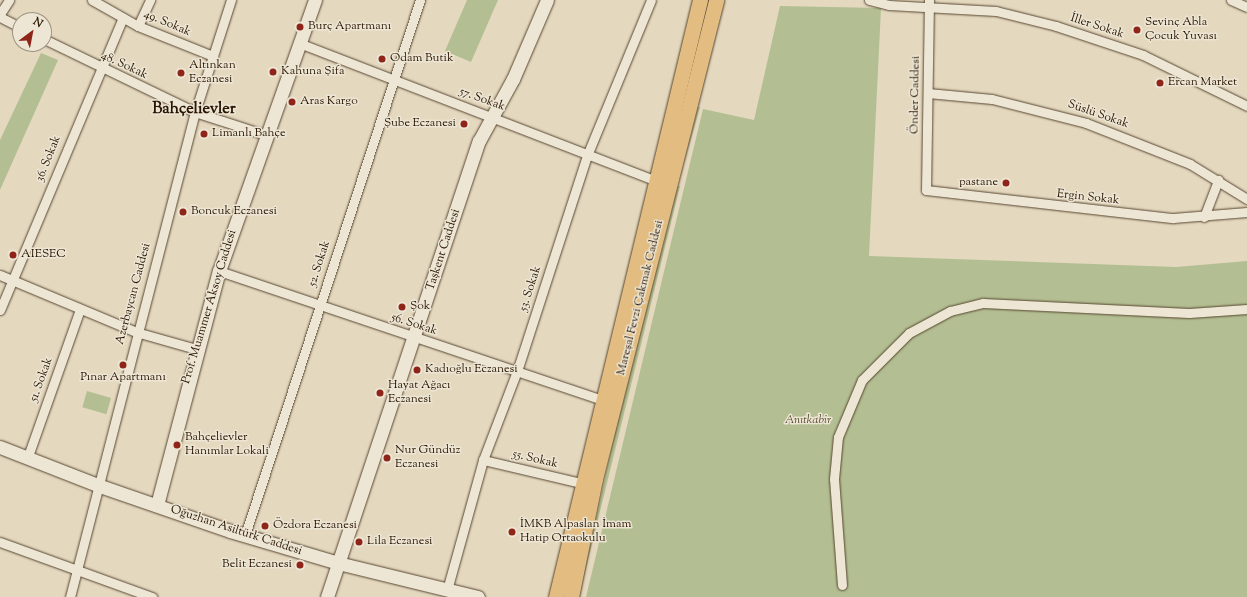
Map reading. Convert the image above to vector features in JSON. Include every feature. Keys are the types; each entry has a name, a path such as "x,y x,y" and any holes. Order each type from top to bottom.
{"main road":[{"name":"Mareşal Fevzi Çakmak Caddesi","path":"556,597 581,483 657,181 700,0"},
{"name":"Mareşal Fevzi Çakmak Caddesi","path":"571,597 595,479 716,0"}],"street":[{"path":"8,0 0,15 12,22"},
{"name":"49. Sokak","path":"92,0 138,26 213,56"},
{"path":"138,26 150,0"},
{"name":"Azerbaycan Caddesi","path":"70,597 100,486 136,332 195,112 232,0"},
{"name":"Prof. Muammer Aksoy Caddesi","path":"157,505 196,349 219,271 315,0"},
{"name":"52. Sokak","path":"245,535 391,79 420,0"},
{"name":"Taşkent Caddesi","path":"327,597 415,338 479,141 491,116 513,79 547,0"},
{"name":"53. Sokak","path":"447,590 483,460 517,371 588,153 651,0"},
{"name":"İller Sokak","path":"869,0 889,5 929,2 996,11 1056,26 1149,58 1247,106"},
{"path":"1231,0 1247,7"},
{"name":"Önder Caddesi","path":"926,190 929,2"},
{"name":"36. Sokak","path":"0,310 100,68 123,18"},
{"name":"48. Sokak","path":"52,43 100,68 195,112 266,135"},
{"name":"57. Sokak","path":"299,43 588,153 657,181"},
{"name":"Süslü Sokak","path":"928,93 992,99 1063,116 1151,147 1218,180 1247,200"},
{"path":"1204,217 1218,180"},
{"name":"Ergin Sokak","path":"926,190 1082,210 1204,217 1247,212"},
{"name":"56. Sokak","path":"219,271 319,306 602,400"},
{"path":"0,275 136,332 196,349"},
{"path":"842,585 834,479 840,429 862,380 909,333 944,314 983,303 1189,313 1247,309"},
{"name":"51. Sokak","path":"27,458 80,309"},
{"name":"Oğuzhan Asiltürk Caddesi","path":"0,447 100,486 245,535 338,563 478,597"},
{"name":"55. Sokak","path":"483,460 581,483"},
{"path":"0,542 146,596"}],"green space":[{"path":"467,0 498,0 471,62 445,51"},
{"name":"Anıtkabir","path":"780,6 881,8 869,256 1176,267 1247,261 1247,597 586,597 703,109 754,120"},
{"path":"41,53 58,60 0,190 0,140"},
{"path":"698,107 700,107 682,171"},
{"path":"678,186 680,186 579,597 613,441"},
{"path":"87,391 111,398 106,414 82,407"}],"place":[{"name":"Burç Apartmanı","path":"300,27"},
{"name":"Sevinç Abla Çocuk Yuvası","path":"1137,30"},
{"name":"Odam Butik","path":"382,59"},
{"name":"Kahuna Şifa","path":"273,72"},
{"name":"Altınkan Eczanesi","path":"181,73"},
{"name":"Ercan Market","path":"1160,83"},
{"name":"Aras Kargo","path":"292,102"},
{"name":"Şube Eczanesi","path":"464,124"},
{"name":"Limanlı Bahçe","path":"204,134"},
{"name":"pastane","path":"1006,183"},
{"name":"Boncuk Eczanesi","path":"183,212"},
{"name":"AIESEC","path":"13,255"},
{"name":"Şok","path":"402,307"},
{"name":"Pınar Apartmanı","path":"123,365"},
{"name":"Kadıoğlu Eczanesi","path":"417,370"},
{"name":"Hayat Ağacı Eczanesi","path":"380,393"},
{"name":"Bahçelievler Hanımlar Lokali","path":"177,445"},
{"name":"Nur Gündüz Eczanesi","path":"387,458"},
{"name":"Özdora Eczanesi","path":"265,526"},
{"name":"İMKB Alpaslan İmam Hatip Ortaokulu","path":"512,532"},
{"name":"Lila Eczanesi","path":"359,542"},
{"name":"Belit Eczanesi","path":"300,565"}],"district":[{"name":"Bahçelievler","path":"194,110"}]}
